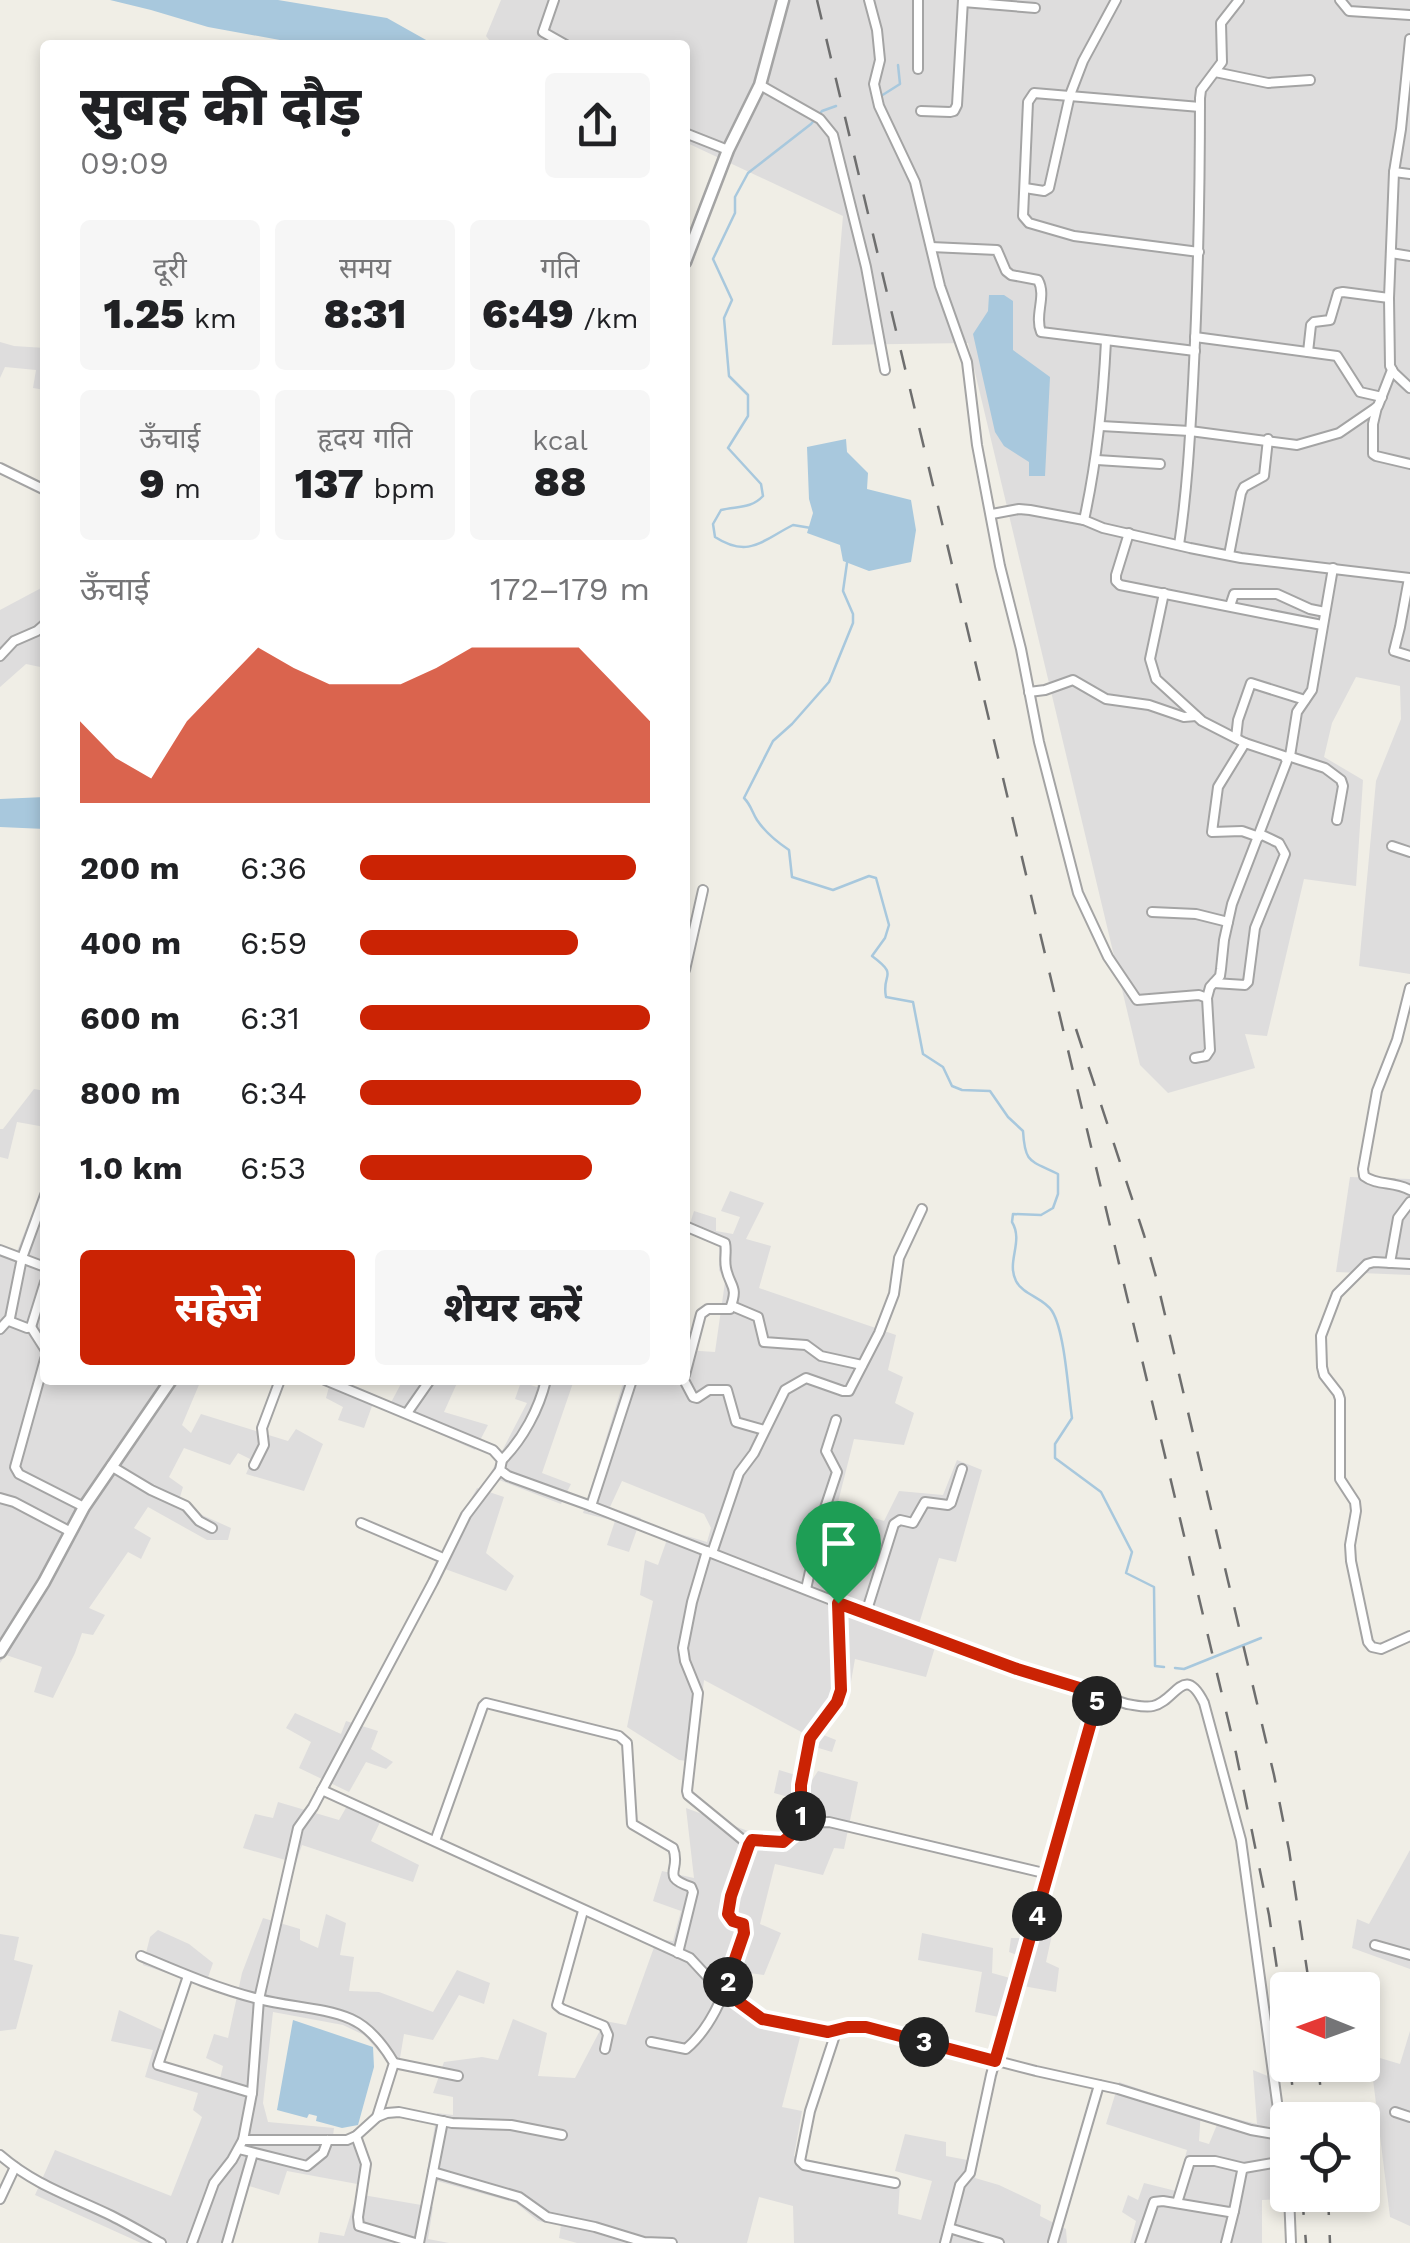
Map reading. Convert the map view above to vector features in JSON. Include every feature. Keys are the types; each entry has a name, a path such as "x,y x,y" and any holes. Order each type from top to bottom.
{"street":[{"path":"554,0 543,32 557,40"},
{"path":"690,249 728,150 760,85 782,0"},
{"path":"869,0 880,60 874,84 879,106 916,182 940,286 967,362 977,445 1000,566 1078,893 1108,957 1137,1000 1199,995 1207,998"},
{"path":"918,0 918,69"},
{"path":"1025,188 1049,188 1070,96 1083,61 1116,0"},
{"path":"1179,545 1195,351 1201,90 1222,62 1221,23 1239,0"},
{"path":"1340,0 1349,11 1410,15"},
{"path":"921,111 950,112 957,105 963,1 1035,8"},
{"path":"1410,40 1394,172 1388,298 1392,370 1410,388"},
{"path":"1215,72 1268,83 1310,80"},
{"path":"760,85 816,117 833,135 874,302 885,370"},
{"path":"1198,252 1074,236 1029,223 1024,216 1030,96 1040,93 1200,108"},
{"path":"690,135 728,150"},
{"path":"1394,172 1410,174"},
{"path":"931,248 997,250 1010,275 1035,278 1042,284 1038,323 1041,332 1195,351"},
{"path":"1391,253 1410,256"},
{"path":"1308,352 1311,325 1330,320 1338,293 1388,298"},
{"path":"1195,338 1337,356 1360,392 1380,402"},
{"path":"1084,520 1096,460 1106,341"},
{"path":"1392,370 1373,424 1373,454 1410,464"},
{"path":"1100,426 1190,431 1297,445 1339,434 1380,402"},
{"path":"1230,555 1242,493 1244,487 1264,476 1268,440"},
{"path":"1096,460 1160,464"},
{"path":"0,468 40,488"},
{"path":"992,514 1019,509 1084,520 1103,528 1230,555 1409,578 1405,628 1394,651 1410,656"},
{"path":"1129,532 1116,574 1116,581 1126,588 1322,624"},
{"path":"1195,1058 1206,1056 1210,1050 1207,998 1222,968 1232,904 1286,768 1297,712 1312,690 1332,568"},
{"path":"1164,593 1150,659 1156,679 1196,716 1240,741 1326,768 1343,786 1336,820"},
{"path":"1230,606 1234,594 1277,594 1310,610 1324,612"},
{"path":"0,656 14,642 40,629"},
{"path":"1030,692 1074,680 1106,699 1149,705 1184,717 1196,716"},
{"path":"1214,983 1248,982 1255,928 1285,854 1279,843 1259,835 1212,832 1218,787 1240,741 1238,720 1251,683 1305,700"},
{"path":"1392,846 1410,852"},
{"path":"690,948 703,890"},
{"path":"1152,912 1196,914 1228,922"},
{"path":"1410,988 1397,1040 1374,1099 1363,1170 1364,1176 1372,1181 1396,1183 1410,1190"},
{"path":"1390,1262 1398,1218 1410,1202"},
{"path":"0,1329 9,1321 22,1258 40,1209"},
{"path":"749,1845 688,1795 698,1694 683,1648 692,1602 736,1480 788,1387 806,1378 846,1392 851,1387 879,1334 894,1294 898,1264 922,1209"},
{"path":"690,1228 726,1245 726,1270 734,1288 732,1306 726,1310 708,1309 702,1314 690,1357"},
{"path":"0,1250 40,1265"},
{"path":"1410,1264 1367,1264 1338,1294 1321,1336 1324,1375 1340,1399 1340,1479 1355,1502 1350,1553 1368,1642 1372,1648 1381,1649 1410,1636"},
{"path":"31,1327 40,1298"},
{"path":"732,1306 758,1317 764,1342 806,1345 821,1356 862,1365"},
{"path":"9,1321 31,1327 40,1341"},
{"path":"40,1376 15,1462 16,1471 84,1508"},
{"path":"0,1652 110,1466 168,1385"},
{"path":"254,1465 264,1445 262,1428 278,1385"},
{"path":"337,1385 493,1450 508,1476 1017,1669 1127,1704 1154,1706 1178,1687 1197,1688 1241,1840 1276,2102"},
{"path":"407,1413 427,1385"},
{"path":"192,2243 214,2183 241,2144 252,2093 259,1999 298,1828 313,1807 474,1502 522,1437 545,1385"},
{"path":"592,1506 630,1385"},
{"path":"687,1385 697,1398 709,1390 727,1390 736,1422 764,1430"},
{"path":"806,1589 837,1472 826,1455 836,1420"},
{"path":"110,1466 186,1506 199,1521 212,1528"},
{"path":"866,1613 894,1524 900,1520 913,1523 925,1502 951,1503 962,1469"},
{"path":"0,1498 71,1532"},
{"path":"361,1523 444,1558"},
{"path":"801,1826 801,1785 810,1738 837,1702 841,1690 838,1603"},
{"path":"945,2243 960,2185 970,2173 995,2061 1099,1694"},
{"path":"435,1841 486,1703 619,1736 626,1743 632,1824 674,1848 673,1878 693,1892 678,1953"},
{"path":"322,1790 678,1953 762,2019 828,2032 866,2027 1100,2085 1270,2133"},
{"path":"651,2042 686,2050 706,2025 724,1991 744,1933 743,1924 733,1921 728,1914 731,1896 752,1840 783,1842 801,1826 828,1822 1048,1874"},
{"path":"583,1911 557,2005 604,2026 608,2034 606,2049"},
{"path":"1374,1945 1410,1954"},
{"path":"141,1956 259,1999 352,2019 374,2036 394,2063 458,2076"},
{"path":"188,1976 158,2064 252,2093"},
{"path":"836,2032 810,2111 800,2161 894,2183"},
{"path":"377,2117 394,2063"},
{"path":"1053,2242 1100,2085"},
{"path":"241,2144 348,2140 377,2117 399,2112 562,2135"},
{"path":"1395,2112 1410,2117"},
{"path":"356,2136 366,2164 359,2226 417,2243 443,2121"},
{"path":"241,2144 252,2153 308,2166 323,2153 328,2140"},
{"path":"227,2243 252,2153"},
{"path":"0,2155 54,2192 158,2242"},
{"path":"1177,2203 1190,2161 1215,2161 1244,2168 1270,2163"},
{"path":"0,2199 15,2168"},
{"path":"1226,2243 1244,2168"},
{"path":"434,2172 519,2197 546,2216 596,2227 629,2241 672,2243"},
{"path":"1140,2243 1154,2202 1234,2210"},
{"path":"1290,2212 1291,2243"},
{"path":"949,2228 998,2243"}],"shaded area":[{"path":"501,0 1410,0 1410,974 1359,966 1376,781 1401,719 1400,686 1356,677 1332,723 1324,757 1363,780 1356,886 1304,879 1267,1036 1245,1034 1255,1068 1168,1093 1140,1065 968,343 832,345 843,216 690,144 690,40 489,40 486,36"},
{"path":"0,342 40,348 40,389 33,388 36,370 5,367 0,378"},
{"path":"40,589 40,667 26,664 0,687 0,610"},
{"path":"34,1089 40,1090 40,1126 17,1122 8,1159 0,1157 3,1129"},
{"path":"1350,1177 1410,1179 1410,1275 1336,1272"},
{"path":"730,1191 764,1203 746,1239 771,1246 759,1288 896,1335 888,1370 903,1377 895,1403 914,1413 904,1445 854,1439 837,1506 884,1521 899,1491 943,1495 957,1460 982,1470 956,1562 939,1558 919,1624 939,1634 926,1677 855,1659 847,1704 821,1734 836,1740 832,1752 805,1744 807,1735 704,1680 695,1762 679,1760 627,1727 653,1601 640,1595 645,1560 658,1565 670,1531 707,1542 711,1528 704,1514 622,1481 610,1507 641,1518 629,1552 607,1545 615,1521 583,1513 622,1385 690,1385 690,1350 715,1352 725,1282 719,1270 719,1246 690,1234 690,1224 694,1211 716,1218 716,1231 733,1234 740,1217 721,1211"},
{"path":"33,1211 40,1213 40,1385 199,1385 182,1425 191,1433 201,1414 288,1441 296,1429 323,1444 304,1491 246,1474 252,1460 238,1453 230,1465 184,1448 169,1477 183,1487 180,1497 202,1515 231,1528 228,1540 207,1540 148,1507 134,1528 151,1538 141,1559 128,1552 89,1608 105,1615 93,1635 82,1633 53,1698 34,1692 42,1667 6,1655 0,1663 0,1244 17,1251"},
{"path":"324,1385 353,1385 376,1395 364,1428 338,1420 343,1407 326,1398 329,1387"},
{"path":"400,1385 456,1385 444,1412 488,1425 475,1450 387,1410"},
{"path":"520,1385 572,1385 542,1473 571,1484 561,1504 489,1476 527,1403 515,1399"},
{"path":"477,1488 504,1497 486,1553 514,1576 506,1591 434,1565"},
{"path":"295,1713 341,1734 346,1721 378,1731 371,1749 393,1762 386,1769 366,1762 349,1792 299,1768 311,1742 286,1728"},
{"path":"779,1770 812,1780 818,1771 858,1782 844,1849 834,1848 823,1875 775,1864 760,1924 781,1933 764,1975 742,1972 737,1991 768,2015 804,2022 782,2107 802,2111 794,2156 900,2182 898,2214 921,2220 932,2181 895,2171 905,2134 946,2142 946,2156 978,2162 975,2178 1041,2205 1040,2216 1066,2229 1067,2243 794,2243 793,2206 759,2197 747,2243 577,2243 559,2238 561,2225 538,2221 516,2203 426,2178 437,2113 453,2115 453,2097 433,2093 444,2062 482,2057 498,2060 513,2019 547,2033 538,2076 575,2078 605,2021 626,2025 657,1939 673,1941 681,1911 653,1901 662,1871 694,1878 686,1808 748,1831 798,1843 814,1804 774,1793"},
{"path":"351,1799 385,1812 371,1841 419,1865 413,1882 302,1845 296,1863 243,1848 255,1814 273,1818 278,1802 339,1820"},
{"path":"1410,1850 1410,1969 1352,1948 1357,1919 1369,1924"},
{"path":"326,1914 346,1923 340,1955 354,1957 349,1991 379,1992 433,2012 457,1970 490,1983 484,2004 459,1995 433,2040 404,2034 400,2058 383,2056 364,2035 343,2025 273,2012 263,2103 268,2122 334,2128 333,2136 365,2143 371,2167 368,2186 287,2171 279,2195 249,2186 233,2243 141,2243 35,2195 55,2150 171,2196 202,2117 193,2110 198,2093 145,2077 153,2050 111,2041 119,2010 171,2034 163,2063 220,2079 223,2066 206,2058 214,2034 228,2038 242,1973 263,1918 300,1929 300,1940 318,1948"},
{"path":"1026,1924 1053,1930 1046,1962 1059,1968 1056,1992 1023,1986 1013,2020 975,2012 982,1972 918,1960 922,1933 993,1948 992,1973 1010,1978 1017,1955 1009,1952 1011,1938 1022,1938"},
{"path":"158,1930 189,1944 213,1963 205,1986 143,1965 150,1937"},
{"path":"0,1934 19,1937 14,1960 33,1965 16,2029 0,2031"},
{"path":"1410,2031 1410,2226 1390,2217 1380,2102 1376,2102 1373,2082 1380,2082 1380,2058 1400,2064"},
{"path":"1253,2070 1270,2077 1272,2102 1270,2200 1262,2200 1262,2243 1130,2243 1136,2221 1122,2212 1128,2195 1138,2200 1144,2183 1176,2191 1187,2150 1106,2124 1119,2082 1201,2110 1199,2141 1209,2144 1221,2115 1257,2124"},
{"path":"357,2194 433,2207 428,2239 449,2243 318,2243 320,2232 344,2236"}],"water":[{"path":"110,0 278,0 387,18 426,40 280,40 208,27"},
{"path":"989,295 1004,295 1013,301 1013,350 1050,377 1045,476 1029,476 1029,462 1004,446 995,432 973,334 988,311"},
{"path":"846,439 847,452 868,473 867,489 911,500 916,530 911,562 869,571 843,561 840,545 807,533 813,513 807,447"},
{"path":"40,797 40,829 0,827 0,799"},
{"path":"293,2020 373,2047 374,2067 358,2125 342,2128 316,2121 317,2116 309,2114 307,2118 277,2110"}],"waterway":[{"path":"881,96 900,84 898,65"},
{"path":"811,528 793,525 747,547 715,537 713,524 721,510 749,505 763,496 761,484 728,448 748,416 748,395 729,376 724,318 732,300 713,259 735,213 735,197 748,173 822,111 836,106"},
{"path":"847,563 843,591 853,623 829,682 773,741 744,798 764,829 789,850 792,877 833,890 869,876 876,878 889,925 872,956 887,972 886,997 913,1002 923,1054 943,1067 952,1086 990,1091 1023,1131 1025,1150 1031,1160 1058,1174 1053,1208 1041,1215 1013,1214 1013,1274 1019,1286 1052,1311 1060,1333 1072,1418 1055,1444 1055,1458 1101,1492 1132,1552 1126,1573 1154,1587 1155,1666 1164,1667"},
{"path":"1175,1668 1184,1669 1261,1638"}],"railway":[{"path":"817,0 1236,1753 1277,1972"},
{"path":"1076,1029 1156,1277 1274,1775 1307,1972"},
{"path":"1292,2082 1294,2102"},
{"path":"1320,2082 1322,2102"},
{"path":"1303,2212 1306,2243"},
{"path":"1329,2212 1330,2243"}],"route":[{"path":"838,1603 1017,1669 1099,1694 995,2061 866,2027 828,2032 762,2019 724,1991 744,1933 743,1924 733,1921 728,1914 749,1845 758,1839 783,1842 801,1826 800,1794 810,1738 840,1696 838,1603"}]}
